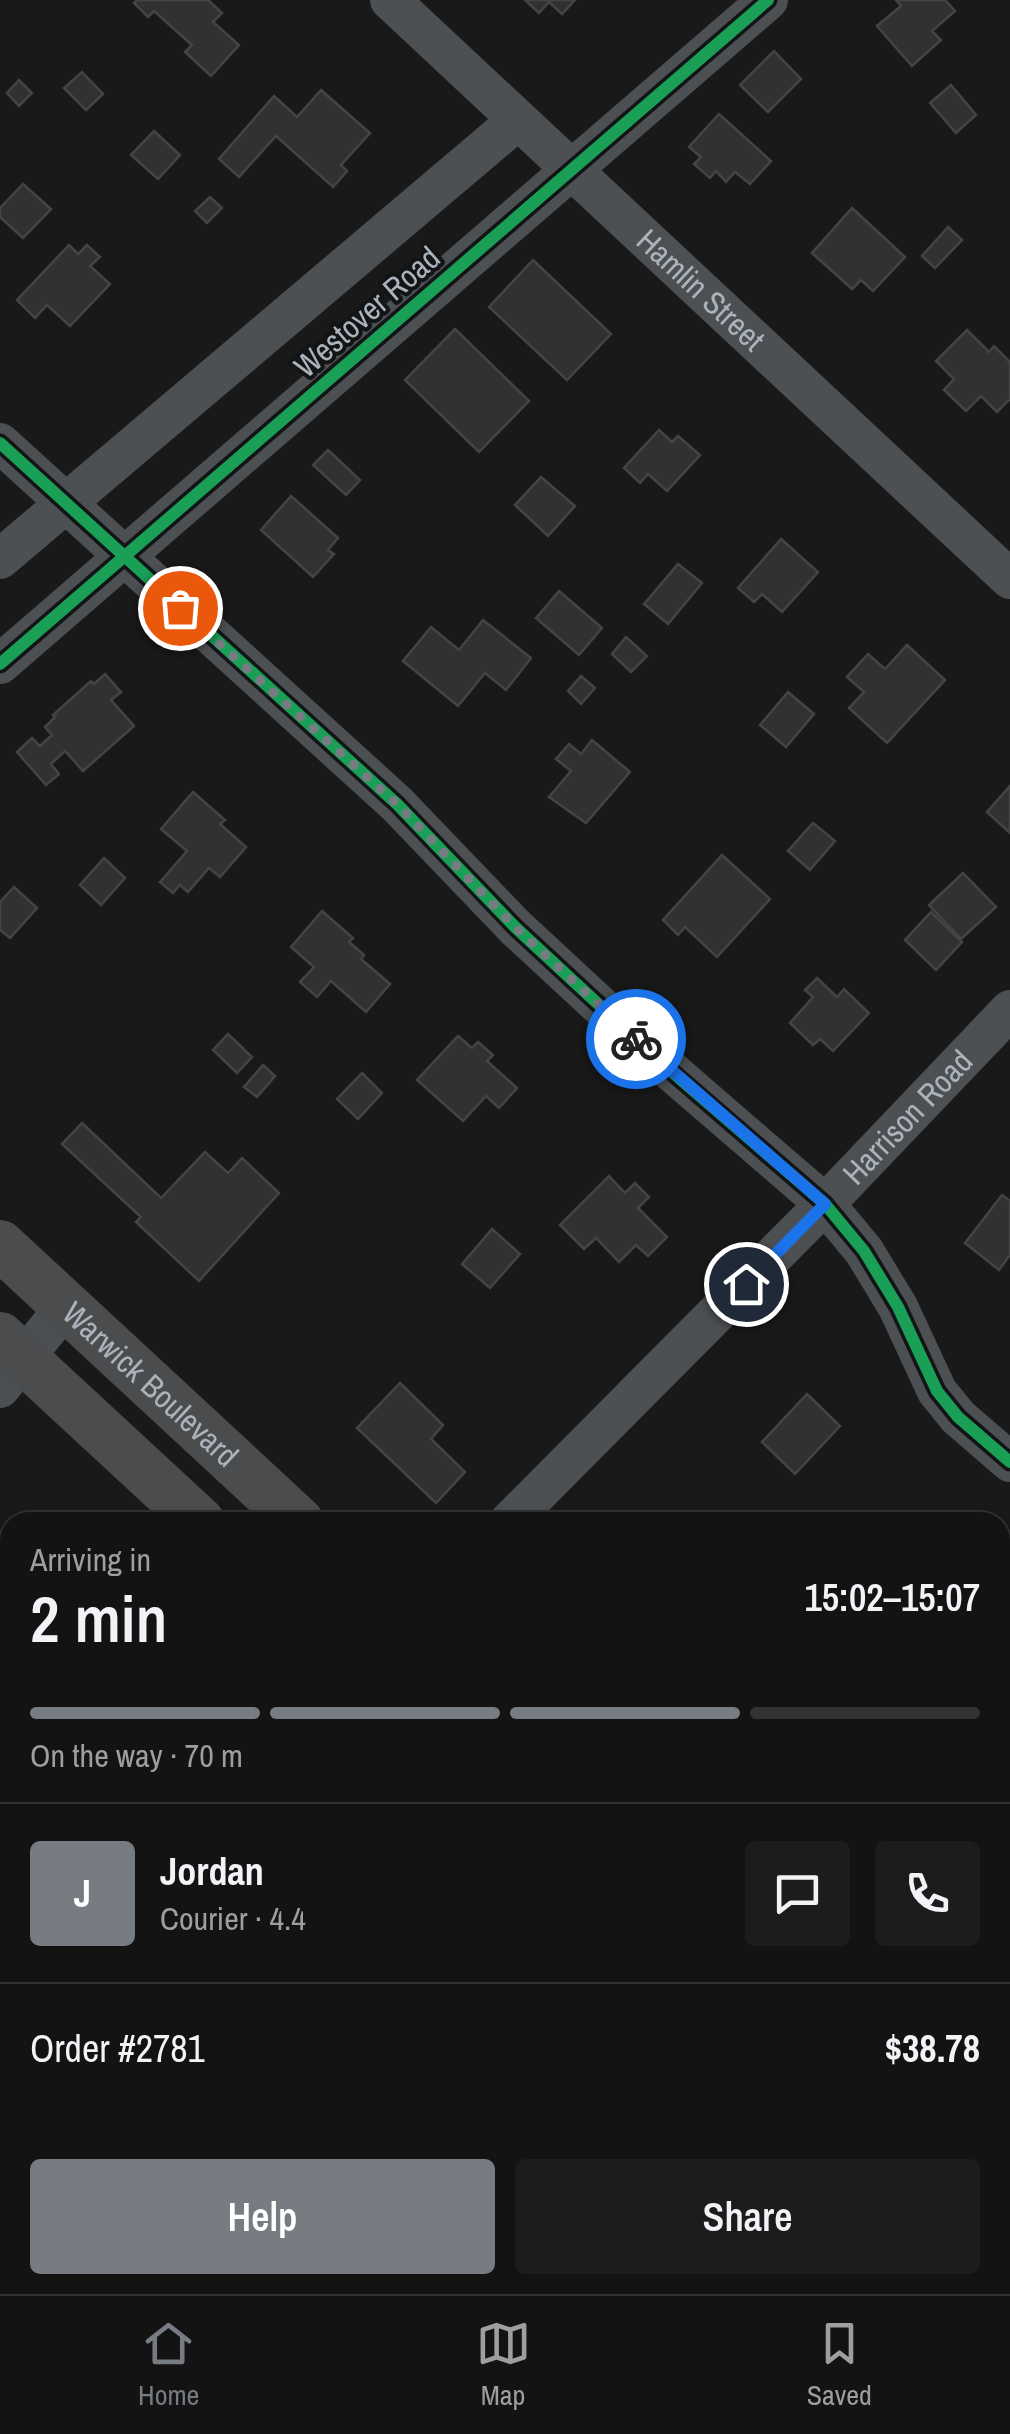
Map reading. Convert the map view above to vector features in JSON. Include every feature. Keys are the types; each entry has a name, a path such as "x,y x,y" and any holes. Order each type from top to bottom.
{"main road":[{"name":"Warwick Boulevard","path":"0,1245 288,1512"},
{"name":"Warwick Boulevard","path":"8,1361 188,1512"}],"street":[{"name":"Hamlin Street","path":"390,0 1010,579"},
{"name":"Westover Road","path":"0,664 768,0"},
{"name":"Westover Road","path":"0,559 518,120"},
{"path":"0,443 397,804 515,927 664,1066 825,1204 864,1251 898,1306 937,1391 958,1417 1010,1462"},
{"name":"Harrison Road","path":"520,1512 825,1204 1010,1010"},
{"path":"8,1361 66,1306"}],"building":[{"path":"208,0 222,13 213,22 239,45 211,76 185,52 192,45 154,11 148,17 134,3"},
{"path":"525,0 575,0 562,14 549,2 539,13"},
{"path":"896,0 945,0 955,11 932,31 941,40 912,66 877,26 901,6"},
{"path":"774,51 801,79 768,112 740,85"},
{"path":"82,72 103,94 86,110 64,88"},
{"path":"19,80 32,93 19,106 7,93"},
{"path":"951,85 976,115 956,133 930,103"},
{"path":"321,90 370,133 341,165 347,171 333,187 276,136 239,177 219,159 274,96 297,117"},
{"path":"719,114 771,161 750,184 735,172 726,182 716,171 710,178 694,164 701,157 689,147"},
{"path":"154,131 180,155 158,179 131,155"},
{"path":"23,184 51,209 23,238 0,217 0,208"},
{"path":"210,197 222,208 207,223 195,211"},
{"path":"852,208 905,257 873,291 861,280 852,289 812,253"},
{"path":"948,227 962,240 935,268 922,256"},
{"path":"69,245 78,254 87,245 100,257 90,266 110,284 70,326 47,305 35,318 17,300"},
{"path":"533,260 611,334 567,380 489,307"},
{"path":"455,329 529,401 479,452 405,380"},
{"path":"967,330 989,352 994,346 1010,362 1010,399 997,412 981,396 966,411 944,390 954,379 936,361"},
{"path":"659,430 672,442 678,436 700,455 667,491 648,474 640,483 624,468"},
{"path":"328,450 360,480 346,495 313,465"},
{"path":"541,477 575,506 548,536 515,505"},
{"path":"291,496 338,538 328,550 334,554 313,577 261,530"},
{"path":"781,539 818,572 782,612 762,594 754,602 738,588"},
{"path":"678,564 702,583 668,624 644,604"},
{"path":"559,591 602,628 579,655 536,618"},
{"path":"483,620 531,658 506,690 485,673 458,706 403,661 431,627 459,650"},
{"path":"626,637 647,656 631,672 612,654"},
{"path":"907,645 945,680 887,743 849,708 864,692 847,677 868,654 885,669"},
{"path":"105,674 121,692 111,700 134,726 83,771 65,751 51,764 59,774 46,785 17,752 32,738 40,746 52,735 45,727 53,715 91,681 94,684"},
{"path":"581,676 595,688 581,704 568,691"},
{"path":"788,692 814,714 786,747 760,725"},
{"path":"592,740 630,772 586,823 549,797 571,771 556,759 569,744 581,754"},
{"path":"1010,786 1010,833 987,812"},
{"path":"193,792 225,820 220,824 246,847 220,877 209,868 188,892 180,885 173,893 160,882 187,851 161,829"},
{"path":"813,823 835,841 810,870 788,851"},
{"path":"722,855 770,899 717,957 685,927 678,935 663,920"},
{"path":"104,858 125,878 101,905 80,885"},
{"path":"963,873 996,907 961,939 929,905"},
{"path":"14,887 37,908 10,938 0,930 0,902"},
{"path":"322,911 353,938 349,942 364,955 361,959 390,984 366,1012 331,981 317,997 300,982 314,967 291,947"},
{"path":"931,912 962,942 936,970 905,940"},
{"path":"817,978 837,997 844,989 869,1013 833,1051 820,1039 813,1045 790,1023 813,997 805,990"},
{"path":"228,1034 252,1057 237,1073 213,1050"},
{"path":"458,1036 472,1048 478,1042 493,1055 487,1061 517,1088 499,1108 486,1096 463,1121 417,1080"},
{"path":"263,1065 275,1076 257,1097 244,1087"},
{"path":"362,1073 382,1093 358,1119 337,1099"},
{"path":"82,1123 161,1198 205,1152 228,1173 242,1158 279,1193 199,1281 136,1222 141,1217 62,1144"},
{"path":"609,1176 625,1193 635,1183 649,1197 638,1208 667,1237 648,1256 636,1245 619,1262 596,1238 584,1249 560,1225"},
{"path":"1002,1195 1010,1201 1010,1255 999,1270 965,1243"},
{"path":"492,1229 520,1254 490,1288 462,1264"},
{"path":"400,1383 443,1425 431,1439 465,1472 436,1503 357,1428"},
{"path":"807,1394 840,1426 795,1474 762,1442"}],"cycle path":[{"path":"0,664 768,0"},
{"path":"0,443 397,804 515,927 664,1065 825,1204 864,1251 898,1307 937,1391 958,1417 1010,1462"}],"way so far":[{"path":"180,608 397,804 515,927 636,1039"}],"route":[{"path":"636,1039 825,1204 746,1284"}]}
